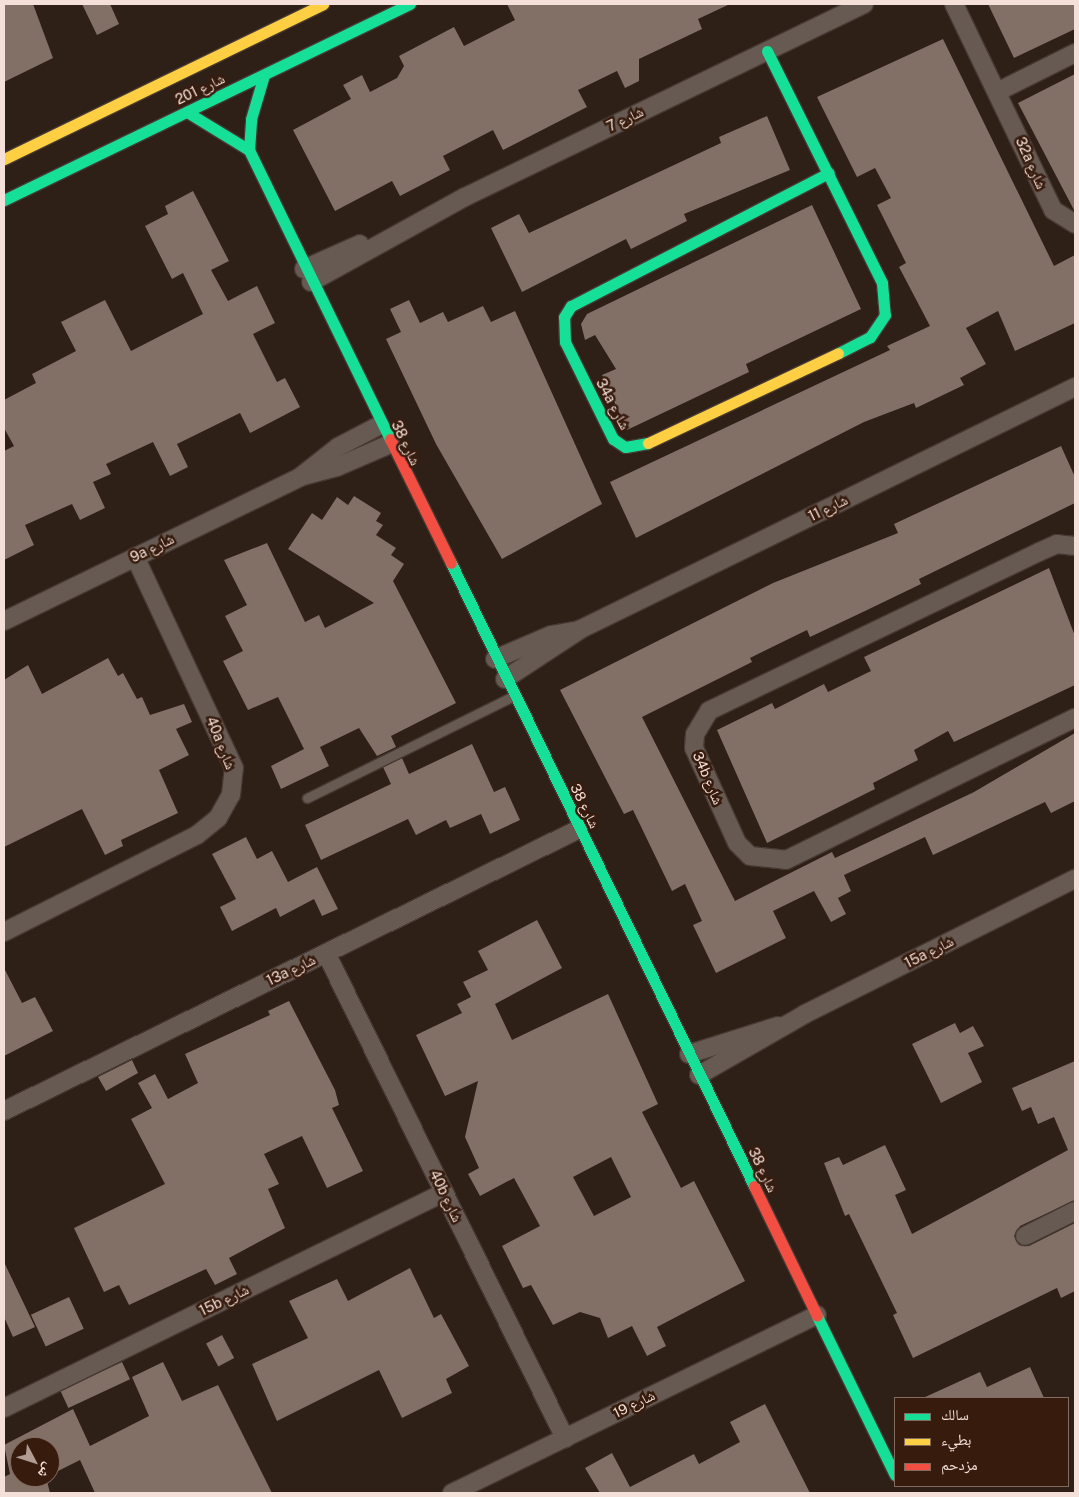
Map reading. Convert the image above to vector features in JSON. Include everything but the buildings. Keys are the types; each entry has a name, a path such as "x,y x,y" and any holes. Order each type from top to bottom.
{"street":[{"name":"شارع 201","path":"4,159 323,4"},
{"name":"شارع 201","path":"4,200 410,4"},
{"name":"شارع 7","path":"307,276 360,244 387,237 864,4"},
{"name":"32a شارع","path":"954,4 999,91 1053,210 1075,224"},
{"name":"34a شارع","path":"767,51 829,173 882,283 886,299 879,327 858,344 652,443 625,447 613,439 565,342 564,317 571,306 829,173"},
{"path":"999,91 1075,54"},
{"name":"شارع 38","path":"264,74 251,119 249,150 307,276 894,1473"},
{"name":"شارع 38","path":"187,112 213,124 249,150"},
{"name":"شارع 11","path":"505,680 581,629 1075,387"},
{"name":"9a شارع","path":"4,621 300,476 334,449 380,424"},
{"name":"9a شارع","path":"300,476 337,468 390,444"},
{"name":"34b شارع","path":"1075,546 1057,544 1039,552 715,708 701,720 694,748 737,843 750,856 786,860 1075,718"},
{"name":"40a شارع","path":"4,932 198,835 218,818 231,795 234,768 135,557"},
{"name":"شارع 11","path":"495,658 551,635 581,629"},
{"name":"13a شارع","path":"4,1111 579,829"},
{"name":"15a شارع","path":"699,1075 784,1026 1075,879"},
{"name":"40b شارع","path":"326,953 565,1438"},
{"name":"15a شارع","path":"689,1054 739,1035 784,1026"},
{"name":"15b شارع","path":"4,1408 444,1192"},
{"path":"1025,1236 1075,1211"},
{"name":"شارع 19","path":"452,1493 817,1315"}],"lane":[{"path":"307,798 513,696"}],"traffic: fast":[{"path":"4,200 410,4"},
{"path":"767,51 882,283 885,315 870,337 838,353"},
{"path":"249,150 251,119 264,75"},
{"path":"187,112 249,150 390,439"},
{"path":"648,443 625,447 613,439 565,342 564,317 571,306 829,173"},
{"path":"451,563 754,1186"},
{"path":"817,1316 894,1473"}],"traffic: slow":[{"path":"4,159 323,4"},
{"path":"648,443 838,353"}],"traffic: jam":[{"path":"390,439 451,563"},
{"path":"754,1186 817,1316"}]}
